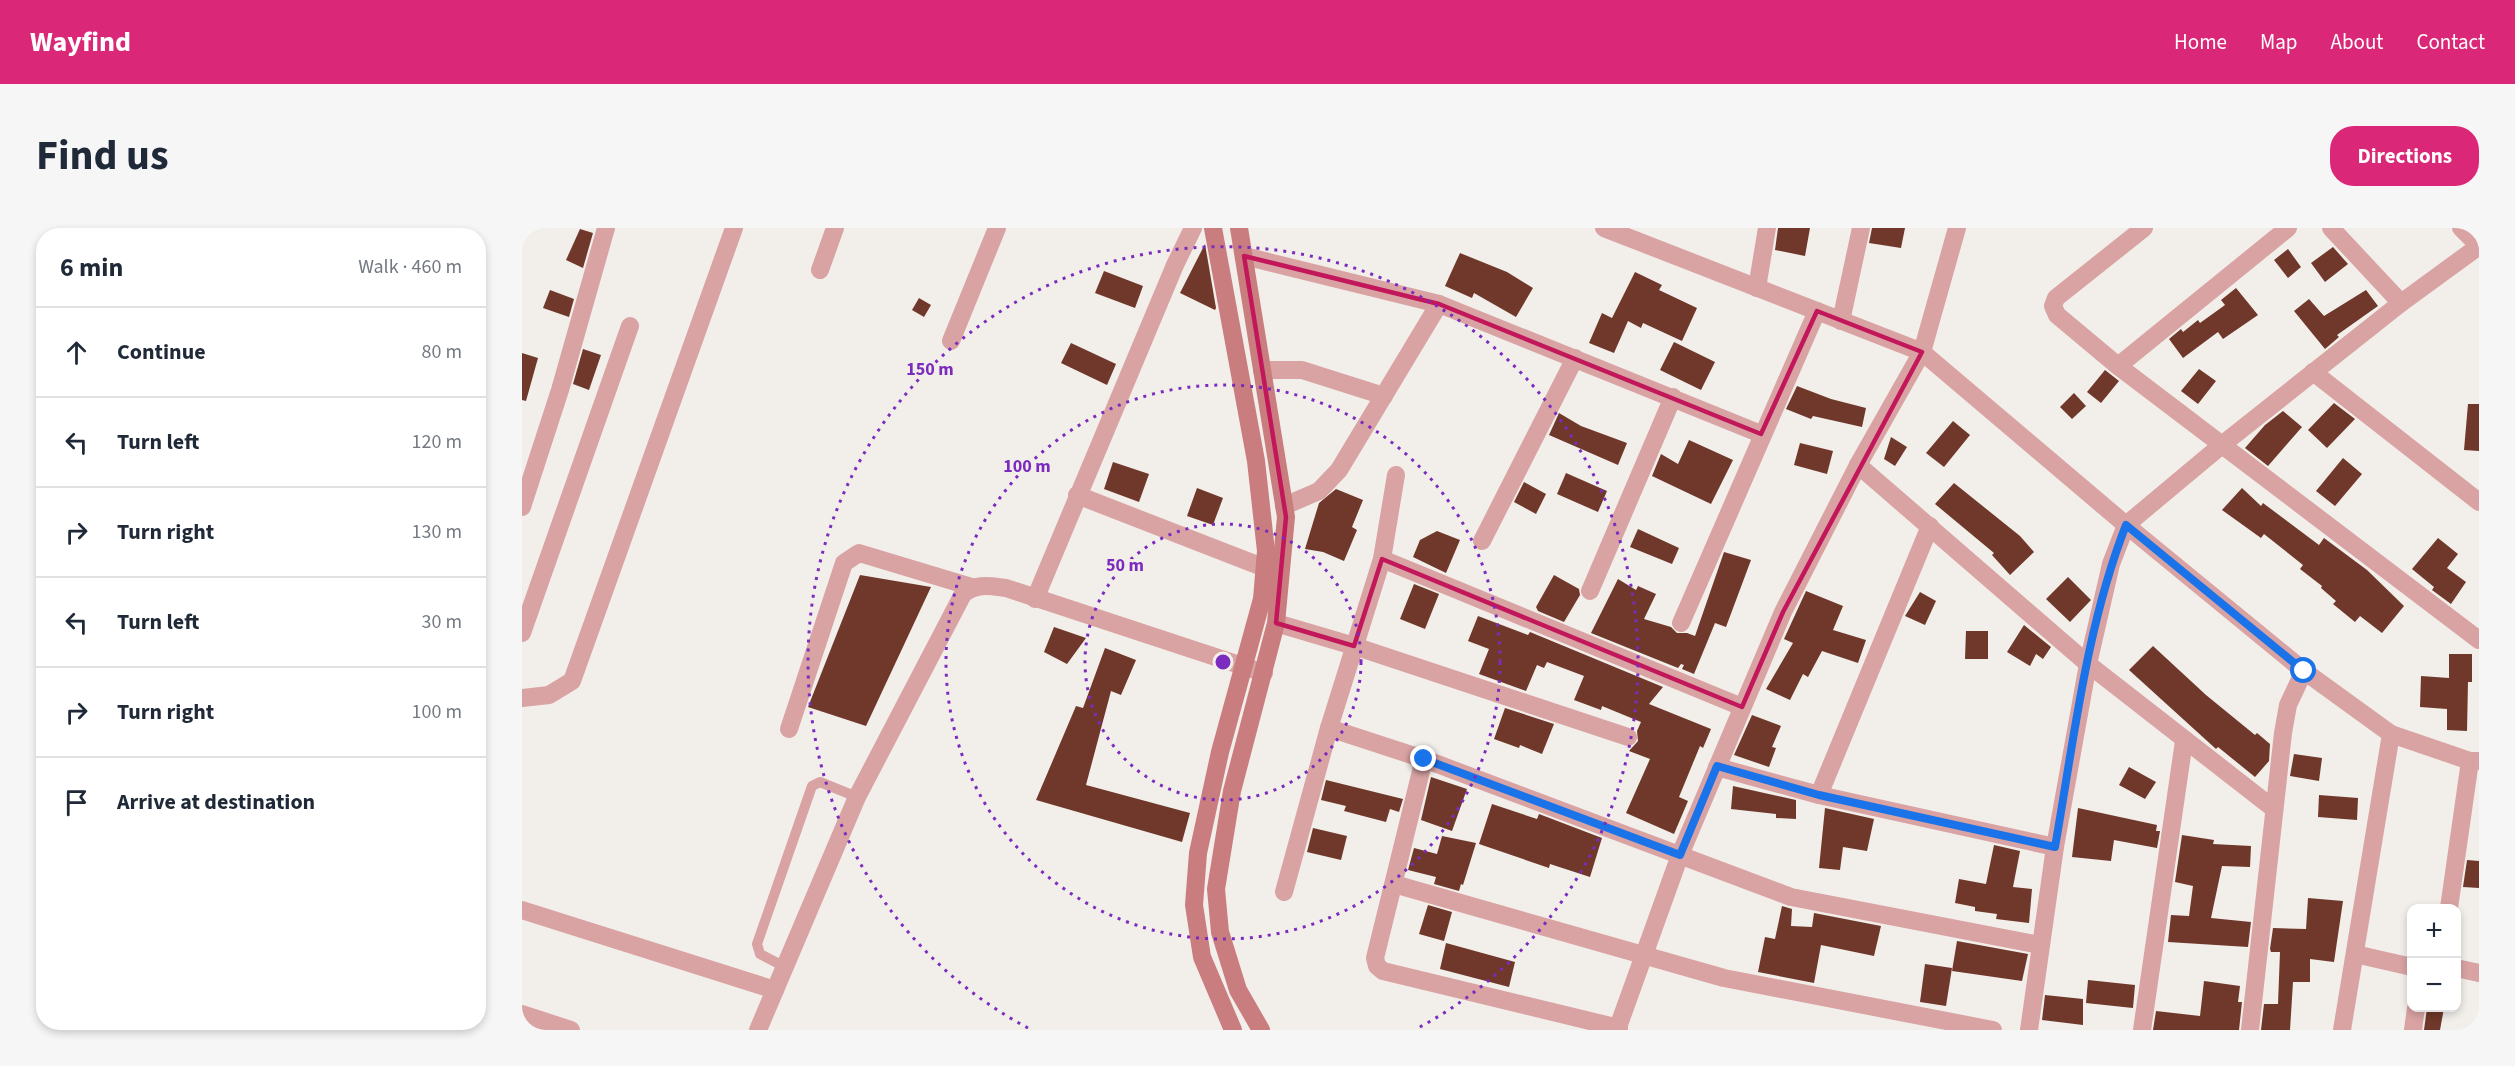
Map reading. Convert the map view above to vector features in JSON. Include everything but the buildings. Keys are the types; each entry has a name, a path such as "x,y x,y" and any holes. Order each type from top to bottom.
{"street":[{"path":"522,507 560,390 606,228"},
{"path":"522,698 549,695 572,681 734,228"},
{"path":"820,270 835,228"},
{"path":"951,341 997,228"},
{"path":"1035,599 1174,265 1193,228"},
{"path":"1213,228 1256,460 1262,504 1264,568 1262,599 1220,752 1198,853 1194,905 1202,957 1233,1030"},
{"path":"1239,228 1286,518 1276,623 1232,791 1216,889 1220,932 1238,990 1261,1030"},
{"path":"1604,228 1922,352 2126,525 2304,671 2391,734 2475,761 2450,904"},
{"path":"1757,288 1767,228"},
{"path":"1841,321 1861,228"},
{"path":"2144,228 2056,298 2053,306 2057,315 2118,366 2479,640"},
{"path":"2118,366 2288,228"},
{"path":"2331,228 2401,303"},
{"path":"2029,1030 2055,847 2088,664 2111,564 2126,525 2313,372 2479,246 2461,228"},
{"path":"1424,759 1375,958 1377,966 1383,971 1618,1029 1680,855 1783,612 1858,465 1922,352 1958,229"},
{"path":"1244,256 1439,304 1761,434"},
{"path":"1284,506 1318,491 1339,470 1439,304"},
{"path":"1681,623 1761,434 1817,311"},
{"path":"522,633 630,326"},
{"path":"1482,541 1575,358"},
{"path":"1262,370 1302,370 1384,396"},
{"path":"2313,372 2479,502"},
{"path":"1590,591 1674,397"},
{"path":"1858,465 2088,664 2274,809"},
{"path":"1284,892 1329,728 1382,559 1396,475"},
{"path":"1077,495 1264,568"},
{"path":"1819,795 1930,526"},
{"path":"789,729 844,563 859,553 972,587 984,585 1006,588 1264,673"},
{"path":"1382,559 1742,707"},
{"path":"758,1030 857,797 963,594 972,587"},
{"path":"1276,623 1354,646 1628,737"},
{"path":"2250,1030 2274,809 2288,705 2304,671"},
{"path":"1329,728 1424,759 1791,897 2040,945"},
{"path":"2342,1030 2391,734"},
{"path":"2142,1030 2184,741"},
{"path":"1717,766 1819,795 2055,847"},
{"path":"1394,884 1724,978 1993,1030"},
{"path":"522,910 775,990"},
{"path":"2355,954 2407,966"},
{"path":"2461,969 2479,973"},
{"path":"2413,1030 2415,1012"},
{"path":"522,1014 571,1030"}],"lane":[{"path":"785,967 760,954 757,944 812,786 820,782 857,797"}],"highlighted area":[{"path":"1244,256 1439,304 1761,434 1817,311 1922,352 1783,612 1742,707 1382,559 1354,646 1276,623 1286,517"}],"route":[{"path":"1424,759 1680,855 1717,766 1819,795 2055,847 2088,664 2111,564 2126,525 2304,671"}]}
